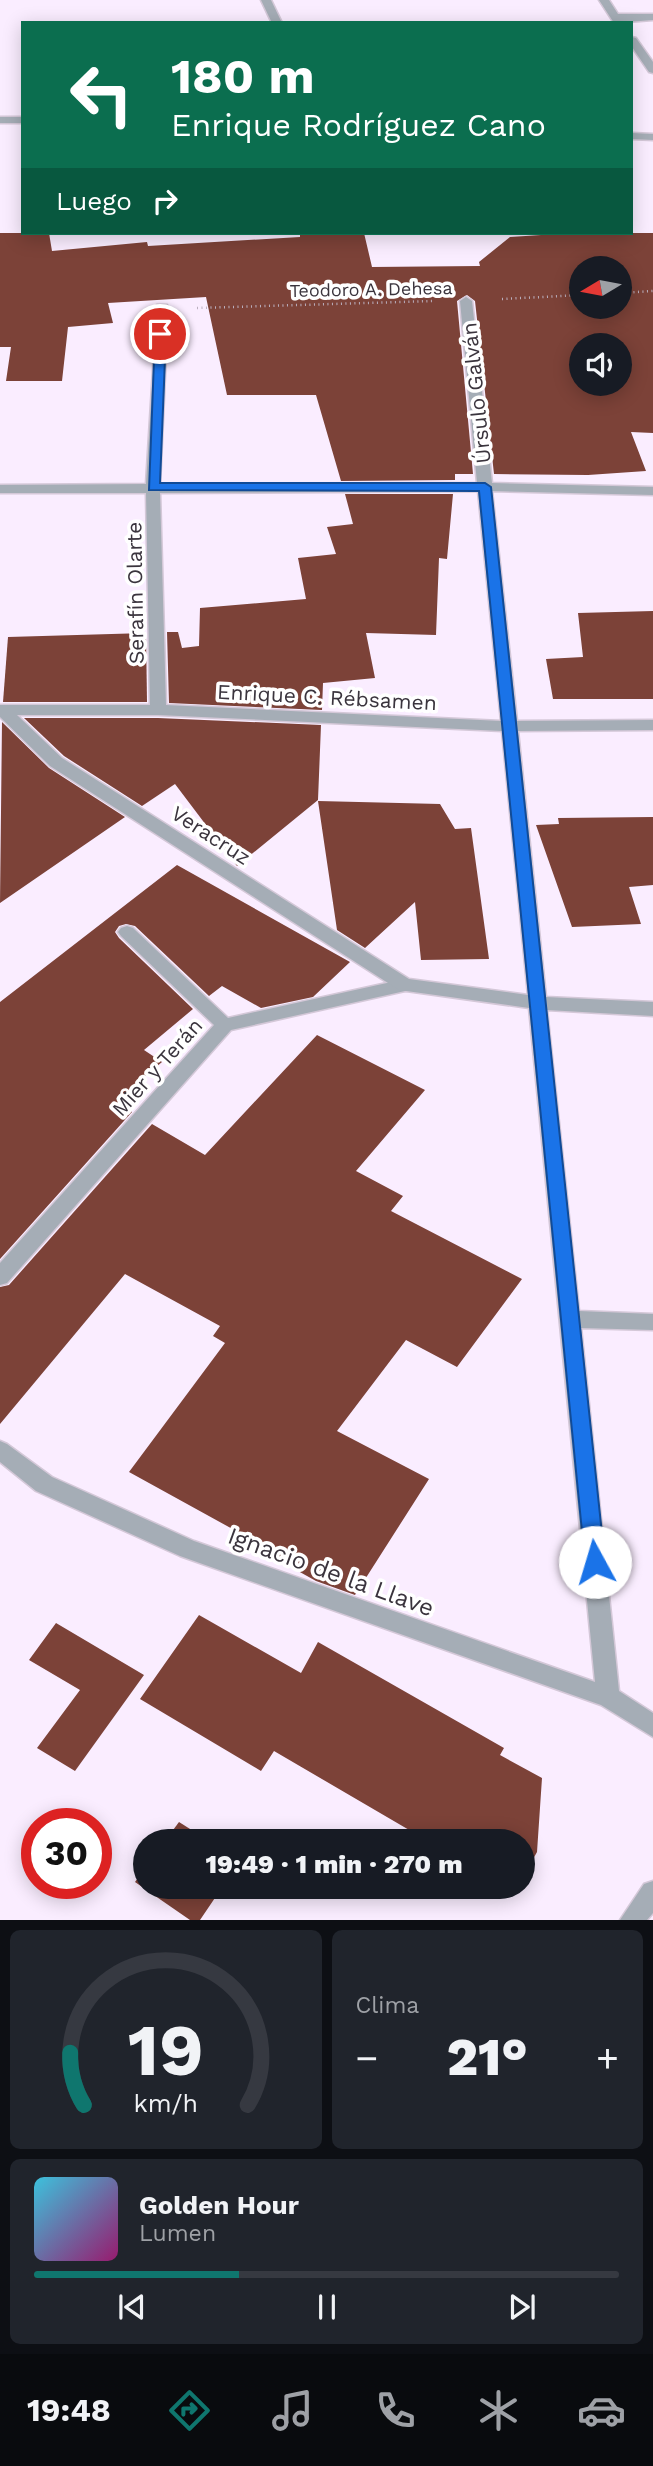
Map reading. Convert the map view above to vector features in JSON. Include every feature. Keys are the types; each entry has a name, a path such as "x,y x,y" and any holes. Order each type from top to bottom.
{"street":[{"path":"266,0 276,21"},
{"path":"604,0 617,20 653,17"},
{"path":"633,41 653,71"},
{"path":"0,120 21,120"},
{"path":"633,136 653,137"},
{"name":"Úrsulo Galván","path":"466,301 508,726 572,1319 608,1697"},
{"name":"Serafín Olarte","path":"158,710 153,487 162,308"},
{"path":"0,489 485,487 653,491"},
{"name":"Enrique C. Rébsamen","path":"1,710 158,710 508,726 653,725"},
{"name":"Veracruz","path":"1,710 56,762 405,985"},
{"path":"127,932 225,1025"},
{"path":"405,985 539,1003 653,1009"},
{"name":"Mier y Terán","path":"0,1277 225,1025 405,985"},
{"path":"572,1319 653,1322"},
{"name":"Ignacio de la Llave","path":"0,1450 44,1484 188,1549 608,1697 653,1726"},
{"path":"632,1920 653,1893"}],"path":[{"path":"632,292 653,291"},
{"name":"Teodoro A. Dehesa","path":"162,308 466,301 569,296"}],"building":[{"path":"0,233 49,235 52,251 147,242 148,246 300,235 364,235 372,267 480,266 479,262 510,237 653,233 653,433 631,432 646,471 588,475 494,474 475,301 467,295 457,301 473,474 455,474 455,480 341,481 316,395 227,395 206,297 108,303 113,323 68,327 62,381 6,381 11,347 0,347"},
{"path":"345,494 453,494 447,559 439,558 436,635 366,633 375,678 323,683 322,710 169,703 167,632 178,632 182,648 199,646 200,608 306,599 298,558 336,554 327,527 353,524"},
{"path":"653,611 653,699 553,699 546,659 583,657 578,613"},
{"path":"146,633 147,702 3,702 8,637"},
{"path":"24,718 158,718 321,725 318,800 237,866 175,784 142,806 64,756"},
{"path":"2,722 49,768 125,817 0,903"},
{"path":"318,801 440,804 455,829 471,828 489,959 421,960 415,902 365,948 337,930"},
{"path":"653,817 653,885 629,887 641,924 572,927 536,825 559,824 558,818"},
{"path":"177,865 350,962 313,997 261,1008 222,986 209,996 135,926 119,926 115,932 119,938 193,1009 144,1050 162,1062 129,1090 135,1094 121,1106 132,1112 0,1259 0,1002"},
{"path":"317,1035 425,1090 356,1171 403,1196 391,1211 522,1279 457,1367 406,1340 337,1431 429,1479 355,1595 316,1581 244,1541 247,1537 129,1472 225,1343 213,1336 220,1326 125,1274 0,1424 0,1287 9,1285 152,1124 205,1155"},
{"path":"199,1615 301,1673 318,1642 504,1748 500,1755 542,1778 537,1852 535,1856 535,1829 407,1829 274,1751 261,1771 140,1699"},
{"path":"56,1623 144,1675 75,1771 37,1748 80,1690 29,1660"},
{"path":"179,1822 190,1829 174,1829"},
{"path":"160,1899 214,1899 200,1920 190,1920"}],"route":[{"path":"160,334 153,487 485,487 595,1562"}]}
